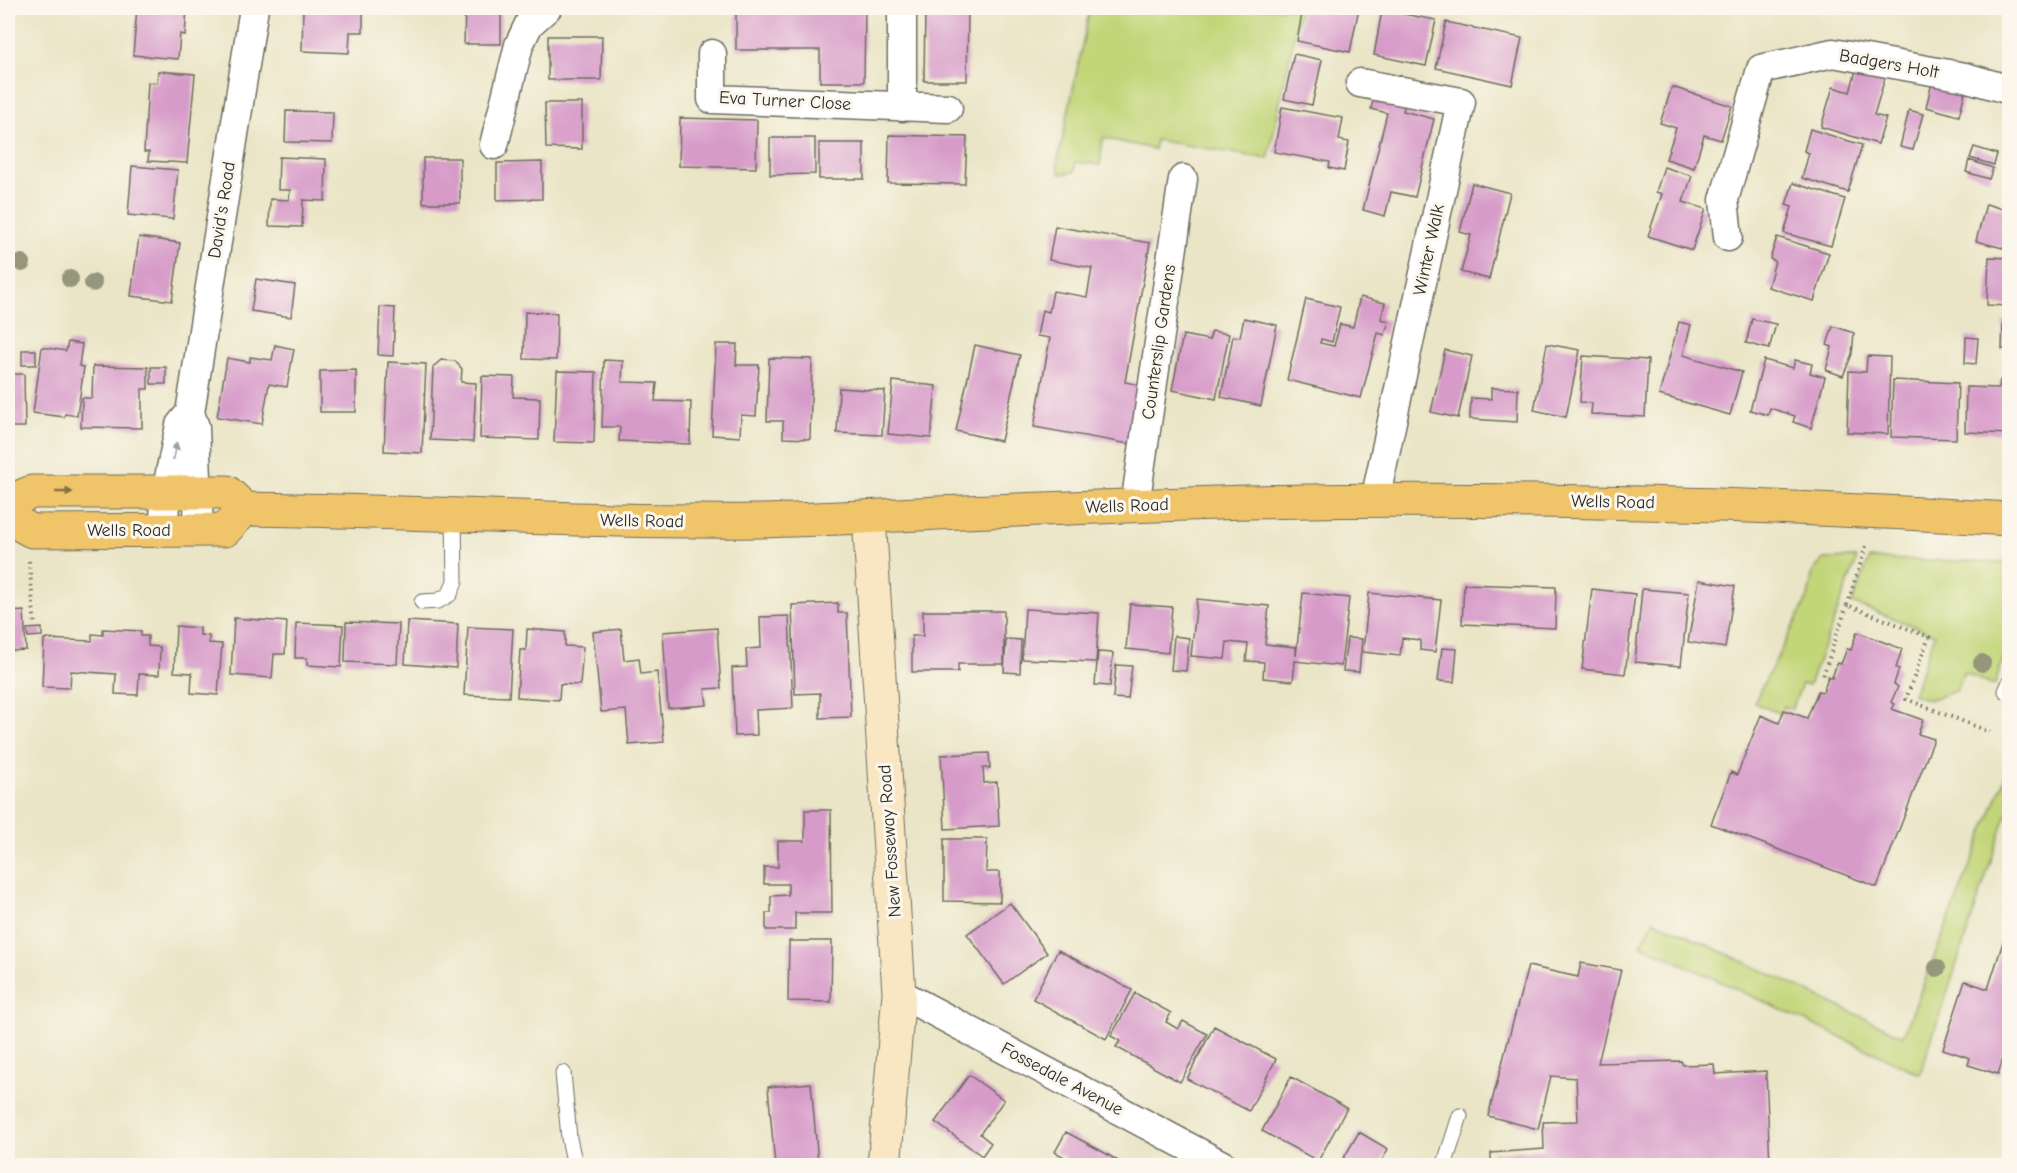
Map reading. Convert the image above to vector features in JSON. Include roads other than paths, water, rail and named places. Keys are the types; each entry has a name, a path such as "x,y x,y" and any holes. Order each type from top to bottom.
{"highway":[{"path":"8,502 32,492 198,491 227,492 245,509"},
{"name":"Wells Road","path":"20,524 163,530 225,530 245,509 650,522 766,521 1135,505 1375,500 1685,504 1874,510 2010,519"}],"street":[{"name":"David's Road","path":"199,529 195,427 190,413 254,8"},
{"path":"494,145 519,45 529,24 547,8"},
{"path":"902,8 902,107"},
{"name":"Badgers Holt","path":"1728,237 1724,200 1761,69 1833,53 1965,77 2010,90"},
{"name":"Eva Turner Close","path":"712,54 712,99 948,108"},
{"name":"Winter Walk","path":"1360,83 1461,102 1375,500"},
{"name":"Counterslip Gardens","path":"1135,505 1183,179"},
{"name":"David's Road","path":"163,530 166,492 180,425 190,413"},
{"name":"New Fosseway Road","path":"869,517 899,993 884,1166"},
{"name":"Fossedale Avenue","path":"899,993 1224,1166"}],"lane":[{"path":"422,602 438,601 450,594 454,581 454,516"},
{"path":"563,1073 569,1138 575,1166"},
{"path":"1444,1166 1460,1116"}]}
